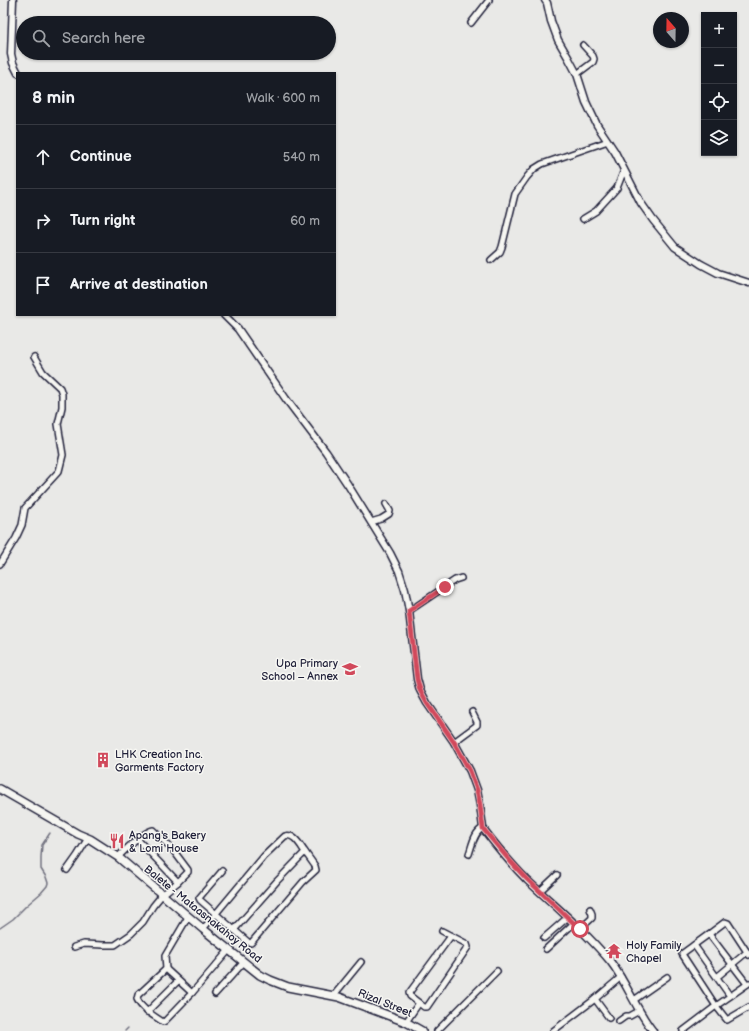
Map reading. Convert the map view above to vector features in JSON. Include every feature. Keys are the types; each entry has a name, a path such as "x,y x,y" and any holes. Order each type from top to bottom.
{"main road":[{"name":"Balete - Mataasnakahoy Road","path":"0,789 78,834 88,838 118,857 188,917 260,975 288,987 337,996"},
{"name":"Rizal Street","path":"337,996 406,1022 422,1031"}],"street":[{"path":"13,0 11,54 18,72"},
{"path":"471,23 489,0"},
{"path":"545,0 558,40 577,74 586,102 597,125 615,152 641,203 653,220 675,247 701,264 718,273 749,282"},
{"path":"577,74 593,62 594,59 583,45"},
{"path":"491,260 500,252 515,194 527,176 542,164 608,141"},
{"path":"584,219 596,211 617,188 624,170"},
{"path":"225,316 238,329 286,399 326,452 390,553 405,590 417,679 420,690 427,703 454,742 470,771 477,790 483,828 527,879 568,917 610,961 653,1031"},
{"path":"0,564 16,538 22,524 25,508 59,471 63,456 58,424 63,401 62,394 60,388 43,372 34,357"},
{"path":"371,522 381,519 389,514 390,511 386,504"},
{"path":"409,611 455,580 461,578"},
{"path":"454,742 477,725 472,712"},
{"path":"468,854 478,831 483,828"},
{"path":"74,947 84,944 115,945 138,928 162,895 188,872 173,850 153,830 149,831 118,857"},
{"path":"203,929 215,914 264,856 285,836 292,836 315,866 316,870 303,882 251,943 215,914 199,898 222,871"},
{"path":"67,870 78,856 88,838"},
{"path":"138,840 178,882"},
{"path":"234,930 305,852"},
{"path":"540,891 557,875"},
{"path":"580,929 592,918 593,915 590,909"},
{"path":"188,917 165,956 166,969 192,993"},
{"path":"544,938 568,917"},
{"path":"717,977 748,954 727,922 723,922 694,946 683,952 683,956 716,1006 728,1020 749,1007"},
{"path":"546,949 574,923"},
{"path":"442,930 467,944 468,947 427,1007 424,1007 410,996 409,993 451,936"},
{"path":"683,1031 748,984 709,934"},
{"path":"694,946 730,996"},
{"path":"166,969 138,995 137,999 139,1004 148,1012 164,1022 192,993 229,950"},
{"path":"215,994 244,962"},
{"path":"337,996 361,962"},
{"path":"437,1031 497,971"},
{"path":"634,1000 667,976"},
{"path":"553,1031 621,977"},
{"path":"148,1012 178,980"},
{"path":"595,998 609,1018"},
{"path":"406,1022 419,1003"},
{"path":"619,1021 626,1016 630,1016 640,1011"}],"waterway":[{"path":"0,928 13,919 47,886 48,883 46,877 41,869 41,857 42,845 50,833"},
{"path":"125,1031 128,1028"}],"place":[{"name":"Upa Primary School – Annex","path":"350,669"},
{"name":"LHK Creation Inc. Garments Factory","path":"103,760"},
{"name":"Apang's Bakery & Lomi House","path":"117,841"},
{"name":"Holy Family Chapel","path":"614,951"}],"route":[{"path":"445,587 409,611 417,679 420,690 427,703 454,742 470,771 477,790 483,828 485,831 527,879 580,929"}]}
